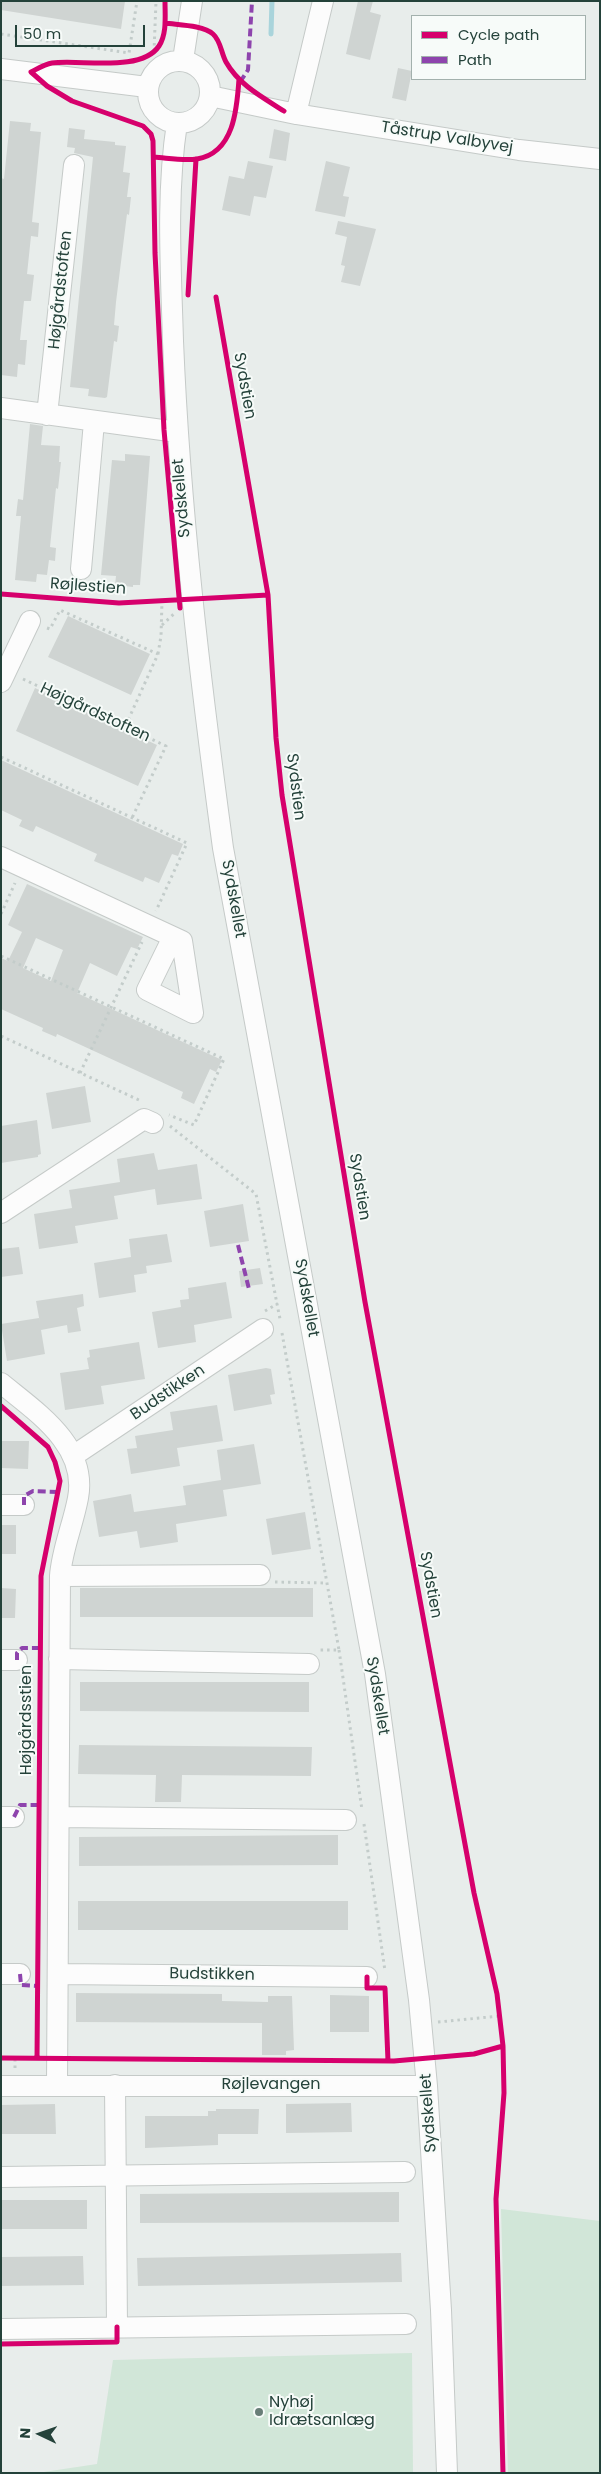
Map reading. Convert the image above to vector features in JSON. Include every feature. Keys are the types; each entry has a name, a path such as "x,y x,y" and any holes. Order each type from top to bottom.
{"street":[{"path":"183,60 192,1"},
{"path":"296,114 323,1"},
{"path":"183,60 200,69 206,77 210,96 202,113 195,119 177,123 162,119 153,111 148,100 148,88 156,70 164,64 183,60"},
{"path":"1,69 148,88"},
{"name":"Tåstrup Valbyvej","path":"210,96 296,114 519,150 600,159"},
{"name":"Sydskellet","path":"177,123 171,203 177,432 204,711 224,848 375,1674 419,2000 427,2086 441,2310 447,2473"},
{"name":"Højgårdstoften","path":"47,415 74,165"},
{"path":"1,408 177,432"},
{"path":"81,569 94,422"},
{"path":"4,676 30,621"},
{"path":"1,857 173,937"},
{"path":"1,1213 156,1116"},
{"name":"Budstikken","path":"73,1456 263,1329"},
{"path":"1,1383 48,1422 64,1439 73,1456 79,1488 63,1551 60,1576 57,2085"},
{"path":"1,1505 24,1505"},
{"path":"60,1576 260,1575"},
{"path":"59,1659 307,1664"},
{"path":"58,1817 346,1820"},
{"name":"Budstikken","path":"58,1974 367,1977"},
{"path":"115,2085 117,2328"},
{"name":"Røjlevangen","path":"1,2086 427,2086"},
{"path":"1,2176 405,2172"},
{"path":"1,2329 406,2324"}],"path":[{"path":"1,34 129,53 137,1"},
{"path":"152,54 156,1"},
{"path":"152,54 162,39"},
{"path":"125,727 158,654 165,601 153,602"},
{"path":"161,625 180,608"},
{"path":"30,621 50,629 60,610 158,654"},
{"path":"1,757 187,843 113,1008 80,1073"},
{"path":"1,914 22,867"},
{"path":"1,956 224,1059 194,1125 156,1116"},
{"path":"1,1036 80,1073 156,1116 256,1194 339,1650 309,1650 307,1664"},
{"path":"263,1329 264,1312 277,1304"},
{"path":"260,1575 270,1582 327,1583"},
{"path":"499,2008 501,2023"},
{"path":"458,2020 500,2016"},
{"path":"8,2058 22,2058"}],"green space":[{"path":"501,2209 600,2221 600,2473 508,2473"},
{"name":"Nyhøj Idrætsanlæg","path":"412,2353 413,2473 37,2473 97,2464 113,2360"}],"building":[{"path":"1,1 125,1 121,29 1,10"},
{"path":"358,1 373,1 370,12 381,15 370,60 346,54"},
{"path":"398,68 411,71 406,101 392,98"},
{"path":"10,121 31,123 30,131 41,132 32,222 39,223 38,237 31,236 27,274 34,275 31,301 24,301 20,340 27,340 25,365 18,364 17,377 1,375 1,178 4,179"},
{"path":"69,128 85,130 84,139 115,142 115,145 126,146 123,172 130,173 127,197 131,197 129,215 127,214 114,325 119,326 117,342 114,341 107,397 105,398 88,396 89,389 70,387 93,157 74,153 75,148 67,147"},
{"path":"274,129 290,133 286,161 269,158"},
{"path":"248,161 273,166 266,198 254,196 250,216 222,210 229,176 244,179"},
{"path":"326,161 350,167 343,196 349,197 345,217 315,211"},
{"path":"338,221 376,229 360,286 341,282 345,266 341,265 347,237 335,234"},
{"path":"30,424 43,426 41,445 60,446 59,462 61,462 58,489 56,488 50,547 56,548 55,561 49,560 47,575 37,574 36,582 15,580 21,516 16,516 18,499 23,500"},
{"path":"125,454 150,456 140,585 133,585 133,587 115,585 116,576 101,575 112,460 125,461"},
{"path":"68,616 150,654 131,695 48,657"},
{"path":"35,688 157,745 138,786 16,731"},
{"path":"1,760 183,844 178,856 172,854 159,883 145,877 143,882 94,861 97,854 36,826 33,832 19,826 22,820 1,810"},
{"path":"27,884 143,937 137,949 131,947 117,976 90,963 77,993 222,1060 216,1072 210,1069 194,1104 181,1098 183,1092 57,1034 56,1037 42,1031 43,1028 1,1009 1,958 8,961 22,932 8,925","holes":["36,938 63,950 51,981 23,968"]},
{"path":"85,1086 91,1122 52,1129 46,1093"},
{"path":"37,1120 41,1154 38,1157 1,1163 1,1126"},
{"path":"154,1153 158,1170 197,1164 202,1199 157,1205 155,1189 114,1196 118,1219 75,1226 78,1243 39,1249 34,1214 72,1208 69,1190 120,1182 117,1159"},
{"path":"243,1204 249,1241 210,1247 204,1211"},
{"path":"167,1234 172,1262 146,1266 147,1273 134,1275 136,1292 99,1298 94,1263 131,1257 129,1239"},
{"path":"19,1247 23,1274 1,1277 1,1249"},
{"path":"260,1268 263,1284 241,1287 239,1271"},
{"path":"226,1282 232,1318 194,1325 196,1342 158,1348 152,1312 181,1307 180,1300 189,1299 188,1288"},
{"path":"83,1294 84,1306 77,1308 81,1331 68,1333 67,1325 41,1330 45,1354 7,1361 1,1324 39,1318 40,1323 36,1301"},
{"path":"139,1342 145,1379 101,1386 104,1404 65,1410 60,1373 89,1369 87,1358 90,1357 89,1350"},
{"path":"266,1368 271,1369 275,1394 270,1395 272,1404 234,1411 228,1375"},
{"path":"217,1405 223,1441 177,1448 180,1466 131,1474 127,1449 137,1448 135,1436 173,1430 170,1412"},
{"path":"1,1441 29,1441 28,1469 1,1468"},
{"path":"254,1444 261,1484 223,1490 227,1516 176,1524 178,1542 140,1548 137,1531 99,1537 93,1501 131,1494 134,1512 186,1505 183,1486 221,1480 217,1450"},
{"path":"305,1512 311,1549 272,1555 266,1519"},
{"path":"1,1525 16,1525 16,1554 1,1554"},
{"path":"1,1588 16,1589 15,1618 1,1618"},
{"path":"80,1588 313,1588 313,1617 80,1617"},
{"path":"80,1682 309,1682 309,1712 80,1711"},
{"path":"79,1745 312,1747 311,1776 182,1775 181,1802 155,1802 156,1775 78,1774"},
{"path":"338,1835 338,1865 79,1866 79,1837"},
{"path":"78,1901 348,1901 348,1930 78,1930"},
{"path":"76,1993 222,1994 222,2001 268,2002 268,1996 292,1996 294,2050 286,2051 286,2055 262,2055 262,2023 76,2022"},
{"path":"330,1995 369,1996 369,2032 330,2032"},
{"path":"351,2103 352,2132 286,2133 286,2104"},
{"path":"55,2104 56,2134 1,2134 1,2105"},
{"path":"216,2109 259,2109 258,2134 218,2134 218,2145 145,2148 145,2116 208,2116 208,2111 216,2111"},
{"path":"399,2192 399,2222 140,2223 140,2194"},
{"path":"1,2200 87,2200 87,2229 1,2229"},
{"path":"401,2253 402,2282 138,2286 137,2258"},
{"path":"83,2256 84,2285 1,2286 1,2257"}],"waterway":[{"path":"271,34 272,1"}],"marked path":[{"path":"240,82 248,70 252,1"},
{"path":"238,1245 249,1289"},
{"path":"24,1505 24,1496 33,1491 59,1492"},
{"path":"17,1660 17,1653 22,1648 40,1648"},
{"path":"14,1817 20,1805 39,1805"},
{"path":"20,1974 21,1985 37,1986"}],"cycle path":[{"path":"165,1 165,25 162,41 150,54 125,62 52,63 31,72 47,86 72,101 143,126 151,134 153,141 155,253 164,430 180,608"},
{"path":"165,23 197,27 209,31 218,40 226,62 237,77 252,90 284,111"},
{"path":"154,157 181,160 197,159 209,155 219,148 226,139 235,116 239,79"},
{"path":"188,295 196,159"},
{"name":"Sydstien","path":"1,2058 394,2061 474,2054 503,2046 497,1994 474,1893 365,1302 282,795 276,738 268,595 216,297"},
{"name":"Røjlestien","path":"1,594 119,603 268,595"},
{"name":"Højgårdsstien","path":"1,1406 48,1447 55,1462 60,1481 41,1576 37,2058"},
{"path":"367,1977 367,1988 385,1988 388,2061"},
{"path":"503,2046 504,2093 496,2199 503,2473"},
{"path":"1,2344 117,2342 117,2327"}],"place":[{"name":"Nyhøj Idrætsanlæg","path":"259,2412"}]}
